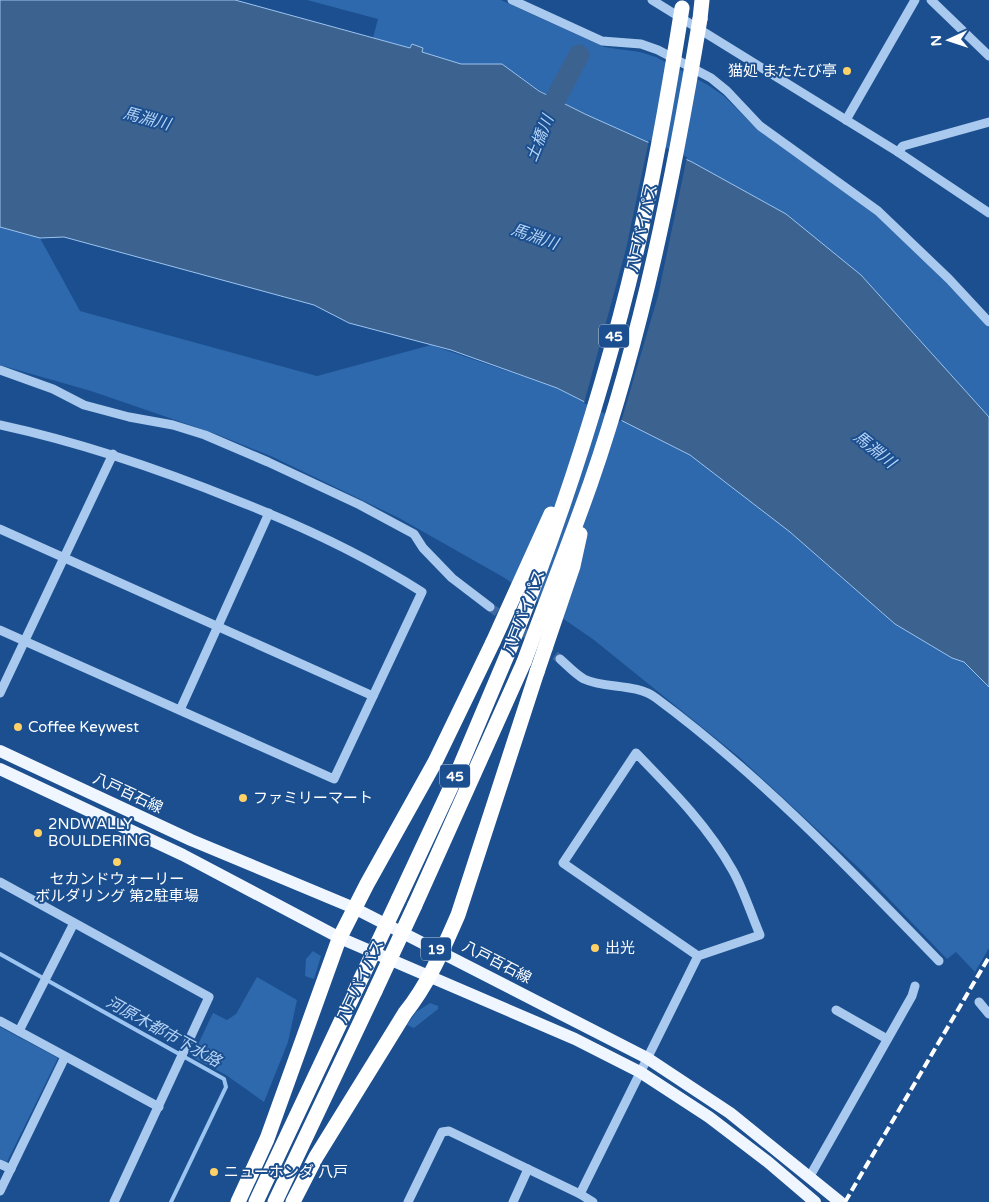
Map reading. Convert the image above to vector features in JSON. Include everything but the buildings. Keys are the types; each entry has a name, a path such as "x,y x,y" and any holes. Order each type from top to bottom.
{"highway":[{"name":"八戸バイパス","path":"275,1202 415,905 524,662 592,481 649,278 682,130 702,0"},
{"name":"八戸バイパス","path":"256,1202 456,776 545,561 582,447 636,254 662,131 683,4"},
{"path":"238,1202 267,1139 340,938 354,908 435,762 493,642 582,447"},
{"path":"293,1202 316,1157 430,975 458,915 573,566 592,481"}],"main road":[{"name":"八戸百石線","path":"0,751 191,840 354,908 647,1058 730,1112 840,1202"},
{"name":"19","path":"0,769 183,855 340,938 430,975 575,1039 640,1072 709,1116 815,1202"}],"street":[{"path":"512,0 602,41 641,44 658,50 711,78 727,91 760,126 878,211 949,279 989,322"},
{"path":"652,0 898,152 989,213"},
{"path":"846,120 915,0"},
{"path":"931,0 989,56"},
{"path":"898,152 903,146 989,122"},
{"path":"0,370 53,389 84,405 129,417 173,425 205,435 360,505 414,534 423,548 452,578 490,607"},
{"path":"0,425 58,438 161,469 328,538 422,592 334,779 0,630"},
{"path":"0,693 113,454"},
{"path":"180,710 269,513"},
{"path":"0,529 373,696"},
{"path":"560,659 584,679 654,696 771,794 851,870 939,961"},
{"path":"580,1194 698,956 760,934 733,872 705,829 676,794 636,754 563,863 698,956"},
{"path":"0,882 210,997 114,1202"},
{"path":"19,1031 74,923"},
{"path":"810,1176 912,996 915,986"},
{"path":"979,1002 989,1014"},
{"path":"836,1010 886,1039"},
{"path":"0,1021 159,1107"},
{"path":"0,1191 65,1057"},
{"path":"408,1202 442,1132 449,1131 593,1202"},
{"path":"0,1164 11,1169"},
{"path":"513,1202 528,1169"}],"shaded area":[{"path":"307,0 501,0 604,47 640,52 656,57 708,85 724,96 758,130 875,214 945,281 989,328 989,417 861,275 585,114 539,90 502,64 461,64 422,52 423,48 412,44 410,48 373,38 378,19"},
{"path":"0,227 40,238 80,311 317,376 431,345 557,388 690,455 790,532 895,624 952,658 964,662 989,687 989,948 975,972 956,952 947,959 863,872 739,757 594,640 503,577 399,518 273,457 216,434 91,391 0,365"},
{"path":"313,951 321,956 314,979 305,976 306,959"},
{"path":"257,977 297,1000 288,1042 264,1102 226,1075 192,1057 213,1013 227,1020 236,1014"},
{"path":"430,1003 438,1006 438,1009 414,1028 407,1025 416,1012"},
{"path":"0,1027 58,1058 7,1162 0,1159"}],"water":[{"name":"馬淵川","path":"0,0 235,0 410,48 412,44 423,48 422,52 461,64 502,64 539,91 692,162 786,214 861,275 989,417 989,687 964,662 952,658 895,624 790,532 690,455 557,388 451,350 349,323 314,305 64,237 40,238 0,227"}],"pier":[{"path":"649,140 687,157 658,296 621,422 584,403 626,249"}],"waterway":[{"name":"土橋川","path":"544,124 579,55"},
{"name":"河原木都市下水路","path":"0,954 224,1079 226,1087 171,1202"}],"tunnel":[{"path":"490,607 560,659"}],"railway":[{"path":"845,1202 989,957"}],"place":[{"name":"猫処 またたび亭","path":"847,71"},
{"name":"Coffee Keywest","path":"18,727"},
{"name":"ファミリーマート","path":"243,798"},
{"name":"2NDWALLY BOULDERING","path":"38,833"},
{"name":"セカンドウォーリー ボルダリング 第2駐車場","path":"117,862"},
{"name":"出光","path":"595,948"},
{"name":"ニューホンダ 八戸","path":"214,1172"}]}
